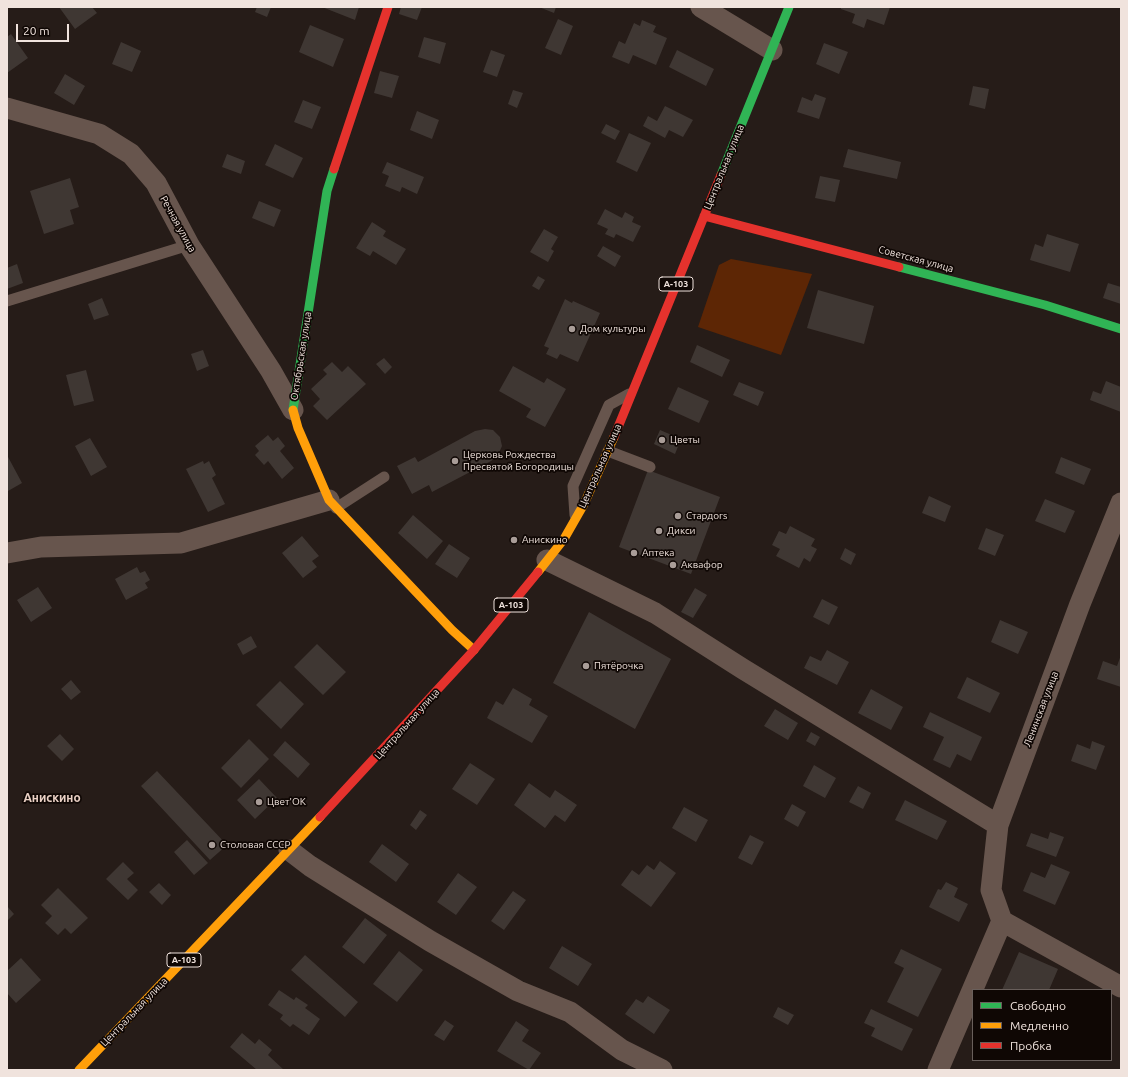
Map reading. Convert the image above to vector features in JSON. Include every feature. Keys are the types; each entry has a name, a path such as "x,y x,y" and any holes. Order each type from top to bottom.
{"main road":[{"name":"Октябрьская улица","path":"333,504 298,428 292,410 327,191 388,7"},
{"name":"Центральная улица","path":"79,1070 375,759 474,650 564,538 584,504 608,451 789,7"},
{"name":"Советская улица","path":"704,216 1045,305 1121,329"},
{"path":"333,504 452,630 474,650"}],"street":[{"path":"701,7 772,50"},
{"name":"Речная улица","path":"7,108 99,134 131,154 156,183 188,245 271,371 292,410"},
{"name":"Ленинская улица","path":"1002,920 991,890 992,861 998,825 1080,604 1121,503"},
{"path":"7,553 41,547 181,543 333,504"},
{"path":"547,560 655,613 743,669 998,825"},
{"path":"289,850 310,866 430,942 518,991 570,1012 622,1050 662,1070"},
{"path":"973,989 1002,920 1121,987"},
{"path":"938,1070 972,990"}],"lane":[{"path":"7,301 188,245"},
{"path":"576,518 573,486 609,405 632,393"},
{"path":"608,451 650,467"},
{"path":"333,504 384,477"}],"shaded area":[{"path":"731,259 812,274 781,355 698,327 719,265"}],"building":[{"path":"59,7 92,7 97,13 75,29"},
{"path":"257,7 271,7 267,17 255,12"},
{"path":"322,7 359,7 355,20"},
{"path":"401,7 422,7 417,20 399,14"},
{"path":"539,7 556,7 554,13"},
{"path":"841,7 890,7 884,25 867,19 864,28 852,23 855,14 841,9"},
{"path":"558,19 573,26 561,55 545,48"},
{"path":"642,20 656,26 653,32 667,38 656,65 633,55 629,64 612,57 619,41 625,44 634,23 640,26"},
{"path":"310,25 344,39 333,67 299,52"},
{"path":"11,34 28,58 7,73 7,37"},
{"path":"424,37 446,43 440,64 418,57"},
{"path":"121,42 141,51 132,72 112,64"},
{"path":"824,43 848,52 839,74 816,64"},
{"path":"491,50 505,55 497,77 483,72"},
{"path":"677,50 714,69 706,86 669,67"},
{"path":"380,71 399,76 392,98 374,93"},
{"path":"65,74 85,86 74,105 54,93"},
{"path":"973,86 989,89 985,109 969,105"},
{"path":"513,90 523,93 517,108 508,104"},
{"path":"815,94 826,98 819,119 797,112 802,97 812,101"},
{"path":"303,100 321,107 312,129 294,122"},
{"path":"665,106 693,120 683,137 669,130 665,138 643,126 648,116 657,121"},
{"path":"417,111 439,120 432,139 410,130"},
{"path":"606,124 620,131 615,140 601,133"},
{"path":"629,133 651,143 637,172 616,162"},
{"path":"275,144 303,158 293,178 265,165"},
{"path":"848,149 901,162 897,179 843,167"},
{"path":"227,154 245,161 241,174 222,167"},
{"path":"387,162 424,177 417,194 402,187 400,192 385,186 389,176 382,173"},
{"path":"820,176 840,180 835,202 815,198"},
{"path":"70,178 79,207 70,210 74,224 44,234 30,191"},
{"path":"259,201 281,210 274,227 252,218"},
{"path":"605,209 622,218 625,212 634,217 632,222 641,226 633,242 616,234 614,238 605,234 608,229 597,224"},
{"path":"372,222 386,231 383,236 406,249 396,265 373,251 370,256 356,248"},
{"path":"544,229 558,237 551,249 554,251 548,262 530,252"},
{"path":"1047,234 1079,244 1070,272 1030,260 1035,244 1043,247"},
{"path":"603,246 621,256 615,267 597,256"},
{"path":"17,264 23,283 7,289 7,268"},
{"path":"538,276 545,280 539,290 532,286"},
{"path":"1108,283 1121,287 1121,304 1103,298"},
{"path":"818,290 874,306 864,344 807,328"},
{"path":"102,298 109,315 94,320 88,304"},
{"name":"Дом культуры","path":"565,299 600,313 578,362 560,354 557,359 546,354 549,348 544,346"},
{"path":"697,345 730,360 722,377 690,362"},
{"path":"203,350 209,366 197,371 191,354"},
{"path":"384,358 392,367 385,374 376,364"},
{"path":"332,362 342,372 348,366 366,384 327,420 313,406 320,399 311,389 327,374 323,370"},
{"path":"513,366 544,383 547,378 566,389 545,427 526,417 531,409 499,391"},
{"path":"86,370 94,401 74,406 66,375"},
{"path":"1106,381 1121,387 1121,412 1090,400 1093,391 1101,394"},
{"path":"739,382 764,392 758,406 733,395"},
{"path":"678,387 709,401 699,423 668,409"},
{"name":"Церковь Рождества Пресвятой Богородицы","path":"485,429 493,430 500,437 502,446 498,455 491,461 432,492 429,485 412,494 397,466 415,457 418,462 475,431"},
{"path":"660,430 681,439 675,454 654,444"},
{"path":"268,435 273,441 278,437 285,446 280,451 294,468 282,479 268,461 264,465 255,455 259,451 255,446"},
{"path":"90,438 107,467 91,476 75,446"},
{"path":"7,455 22,483 8,491 7,489"},
{"path":"1061,457 1091,469 1084,485 1055,473"},
{"path":"203,461 204,464 209,461 216,475 212,478 225,504 208,512 186,469"},
{"path":"648,470 720,497 691,574 619,547"},
{"path":"929,496 951,506 945,522 922,513"},
{"path":"1045,499 1075,511 1065,533 1035,521"},
{"path":"413,515 443,541 427,559 398,533"},
{"path":"790,526 815,539 811,546 817,549 810,562 804,558 799,568 776,556 780,549 772,545 779,531 786,534"},
{"path":"986,528 1004,535 995,556 978,549"},
{"path":"302,536 319,556 312,561 317,567 303,578 282,553"},
{"path":"449,544 470,558 457,578 435,564"},
{"path":"845,548 856,554 851,565 840,559"},
{"path":"137,567 140,573 145,571 150,580 145,583 148,588 126,600 115,579"},
{"path":"38,587 52,608 31,622 17,600"},
{"path":"695,588 707,595 693,618 681,612"},
{"path":"822,599 838,607 829,625 813,617"},
{"path":"589,612 671,659 635,729 553,683"},
{"path":"1000,620 1028,632 1018,654 991,642"},
{"path":"251,636 257,647 243,655 237,644"},
{"path":"317,644 346,672 323,695 294,667"},
{"path":"827,650 849,662 837,685 804,668 810,656 821,661"},
{"path":"1121,655 1121,687 1097,679 1103,661 1117,666"},
{"path":"967,677 1000,693 990,713 957,698"},
{"path":"71,680 81,692 71,700 61,689"},
{"path":"280,681 304,704 281,729 256,705"},
{"path":"513,688 532,699 529,705 548,716 532,743 487,718 496,701 503,705"},
{"path":"871,689 903,707 891,730 858,713"},
{"path":"775,709 798,723 788,740 764,726"},
{"path":"930,712 982,737 971,761 957,754 950,768 933,760 944,737 923,727"},
{"path":"811,732 820,737 815,746 806,741"},
{"path":"60,734 74,749 62,761 47,746"},
{"path":"249,739 269,759 241,788 221,768"},
{"path":"285,741 310,764 298,778 273,755"},
{"path":"1092,741 1105,746 1096,770 1071,761 1077,744 1090,749"},
{"path":"470,763 495,779 477,805 452,789"},
{"path":"814,765 836,778 825,798 803,786"},
{"path":"157,771 227,845 210,860 141,786"},
{"path":"259,779 277,798 255,819 237,800"},
{"path":"529,783 550,798 555,790 577,805 565,822 555,815 545,828 514,805"},
{"path":"858,786 871,793 863,809 849,802"},
{"path":"905,800 947,821 937,840 895,820"},
{"path":"792,804 806,812 798,827 784,819"},
{"path":"684,807 708,820 696,842 672,828"},
{"path":"420,810 427,815 416,830 410,825"},
{"path":"1050,832 1064,837 1056,857 1026,846 1031,833 1048,839"},
{"path":"750,835 764,842 752,865 738,858"},
{"path":"187,840 208,863 194,875 174,852"},
{"path":"382,844 409,864 396,882 369,862"},
{"path":"660,861 676,873 651,907 621,885 632,870 639,875 647,865 654,870"},
{"path":"123,862 134,873 127,879 138,890 128,900 106,879"},
{"path":"1051,864 1070,872 1055,905 1023,891 1031,872 1045,878"},
{"path":"458,873 477,887 456,915 437,902"},
{"path":"946,882 958,888 954,897 968,904 959,922 929,907 938,889 941,890"},
{"path":"159,883 171,895 162,905 149,892"},
{"path":"58,888 88,918 71,934 65,928 58,935 45,923 52,916 41,905"},
{"path":"513,891 526,900 504,930 491,921"},
{"path":"7,906 14,914 7,921"},
{"path":"365,918 387,935 364,964 342,947"},
{"path":"562,946 592,964 578,986 549,968"},
{"path":"901,949 942,969 918,1017 887,1002 904,968 894,963"},
{"path":"399,951 423,970 397,1002 373,984"},
{"path":"1019,952 1058,969 1049,989 1002,989"},
{"path":"305,955 358,1002 345,1017 291,970"},
{"path":"21,958 41,980 16,1003 7,993 7,971"},
{"path":"279,990 294,1000 296,997 308,1005 305,1008 320,1019 309,1035 293,1024 290,1027 280,1019 283,1015 268,1005"},
{"path":"648,996 670,1010 654,1034 625,1014 636,999 643,1003"},
{"path":"778,1007 794,1015 788,1025 773,1017"},
{"path":"871,1009 913,1029 902,1051 871,1036 875,1028 864,1023"},
{"path":"445,1020 454,1026 444,1041 434,1035"},
{"path":"516,1021 529,1030 522,1041 541,1053 529,1070 497,1051"},
{"path":"242,1033 255,1044 259,1039 272,1050 268,1055 284,1070 257,1070 230,1047"}],"traffic: fast":[{"path":"721,175 789,7"},
{"path":"293,410 327,191 334,169"},
{"path":"899,267 1045,305 1121,329"}],"traffic: slow":[{"path":"293,410 298,428 329,500 452,630 474,650"},
{"path":"538,572 564,539 584,504 614,437"},
{"path":"79,1070 320,817"}],"traffic: jam":[{"path":"334,169 388,7"},
{"path":"614,437 721,175"},
{"path":"704,216 899,267"},
{"path":"320,817 474,650 538,572"}],"place":[{"name":"Дом культуры","path":"572,329"},
{"name":"Цветы","path":"662,440"},
{"name":"Церковь Рождества Пресвятой Богородицы","path":"455,461"},
{"name":"Стардогs","path":"678,516"},
{"name":"Дикси","path":"659,531"},
{"name":"Анискино","path":"514,540"},
{"name":"Аптека","path":"634,553"},
{"name":"Аквафор","path":"673,565"},
{"name":"Пятёрочка","path":"586,666"},
{"name":"Цвет'OK","path":"259,802"},
{"name":"Столовая СССР","path":"212,845"}],"district":[{"name":"Анискино","path":"52,798"}]}
